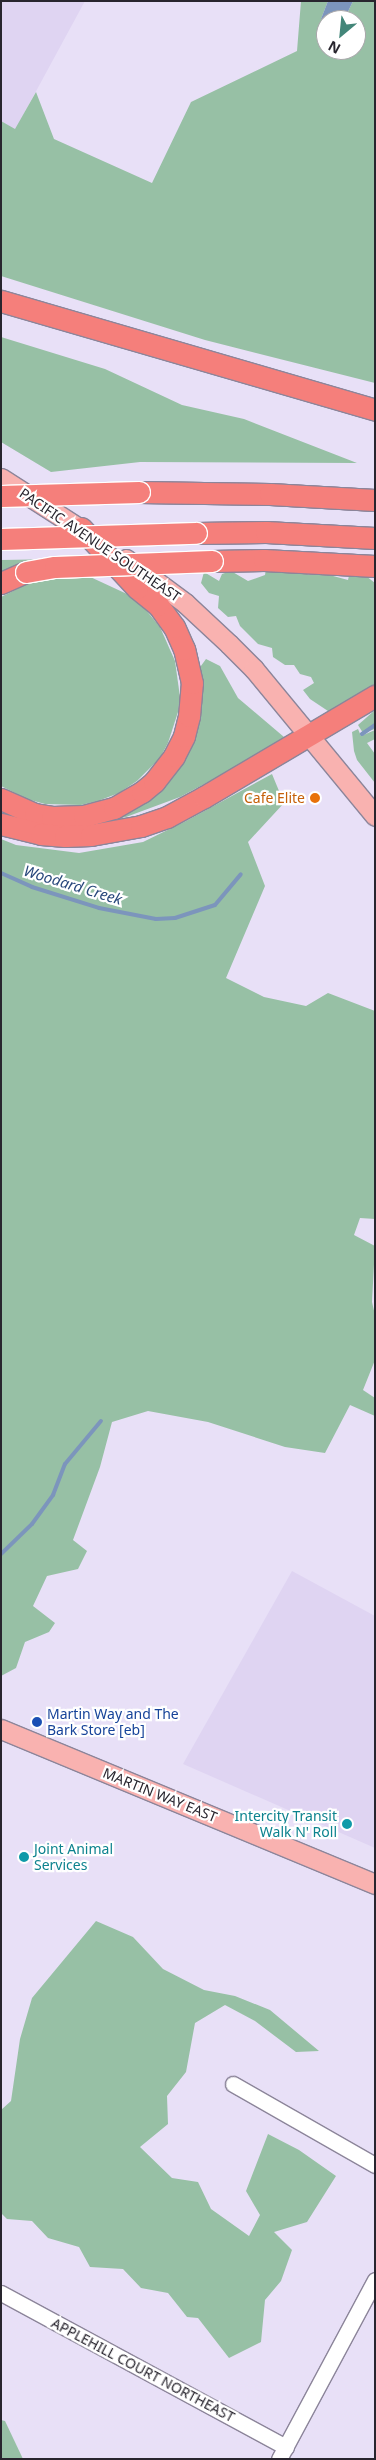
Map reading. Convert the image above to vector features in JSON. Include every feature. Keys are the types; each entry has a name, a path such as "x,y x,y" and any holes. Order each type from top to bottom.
{"highway":[{"path":"1,301 375,410"},
{"path":"1,496 139,492 270,494 375,500"},
{"path":"1,799 35,814 52,817 84,816 114,808 142,792 154,782 174,756 184,736 189,716 192,683 184,649 174,627 158,606 137,588 80,528"},
{"path":"1,539 266,532 375,538"},
{"path":"1,583 26,572 55,567 264,560 375,566"},
{"path":"1,824 41,834 66,836 91,835 141,826 167,817 204,798 308,734 375,696"}],"main road":[{"name":"PACIFIC AVENUE SOUTHEAST","path":"1,478 80,528 165,587 202,618 254,669 375,816"},
{"name":"MARTIN WAY EAST","path":"1,1729 375,1884"}],"street":[{"path":"233,2084 375,2165"},
{"path":"282,2453 375,2280"},
{"name":"APPLEHILL COURT NORTHEAST","path":"1,2293 282,2453"}],"shaded area":[{"path":"1,1 85,1 15,130 1,121"},
{"path":"292,1571 375,1616 375,1848 183,1764"}],"green space":[{"path":"301,1 328,1 324,10 316,10 316,60 366,60 366,10 349,10 353,1 375,1 375,383 205,340 1,276 1,121 15,129 36,92 54,139 152,183 191,102 297,51"},
{"path":"1,337 105,369 182,405 244,419 357,463 140,462 51,472 1,442"},
{"path":"62,559 1,575 1,560"},
{"path":"266,569 296,569 309,575 322,573 348,580 350,571 357,569 375,583 375,688 331,713 310,699 303,690 314,683 311,677 300,674 294,665 285,665 273,657 272,648 258,644 240,626 236,616 228,617 218,608 219,596 209,593 201,583 204,572 219,581 222,574 231,571 248,581 265,575"},
{"path":"86,575 127,594 146,610 160,627 175,661 180,697 178,712 168,743 160,758 137,781 119,793 98,801 81,805 45,804 27,799 1,786 1,597 35,580"},
{"path":"206,659 220,666 238,698 284,737 279,744 180,797 126,817 104,822 104,819 198,721 202,677 198,670"},
{"path":"375,710 375,729 363,733 358,725"},
{"path":"358,729 361,736 375,730 375,739 367,743 375,754 375,783 357,760 354,751 352,732"},
{"path":"272,774 284,803 248,842 265,886 226,978 264,997 306,1006 328,993 375,1011 375,1219 360,1218 354,1235 375,1246 372,1302 375,1315 375,1360 363,1390 375,1398 375,1416 350,1405 325,1453 285,1447 208,1422 148,1411 112,1422 100,1467 73,1540 87,1551 78,1569 47,1576 33,1606 55,1623 49,1632 25,1642 16,1668 1,1676 1,839 16,845 79,853 143,842"},
{"path":"96,1921 133,1937 163,1969 204,1990 235,1996 270,2010 319,2051 296,2052 255,2021 225,2005 195,2023 186,2072 167,2096 168,2124 140,2147 172,2178 198,2182 211,2209 249,2236 260,2215 246,2191 268,2134 299,2150 336,2176 307,2222 274,2232 292,2250 281,2281 265,2300 261,2342 229,2358 198,2318 187,2317 168,2293 141,2288 123,2269 90,2267 79,2247 48,2238 32,2221 7,2219 1,2213 1,2110 11,2101 20,2039 32,1998"},
{"path":"1,2420 5,2421 23,2459 1,2459"}],"water":[{"path":"328,1 353,1 349,10 324,10"}],"waterway":[{"name":"Woodard Creek","path":"362,734 375,725"},
{"name":"Woodard Creek","path":"1,873 32,887 99,908 156,919 175,918 215,905 241,874"},
{"path":"1,1554 32,1524 53,1495 65,1464 101,1421"}],"place":[{"name":"Cafe Elite","path":"315,798"},
{"name":"Martin Way and The Bark Store [eb]","path":"37,1722"},
{"name":"Intercity Transit Walk N' Roll","path":"347,1824"},
{"name":"Joint Animal Services","path":"24,1857"}]}
